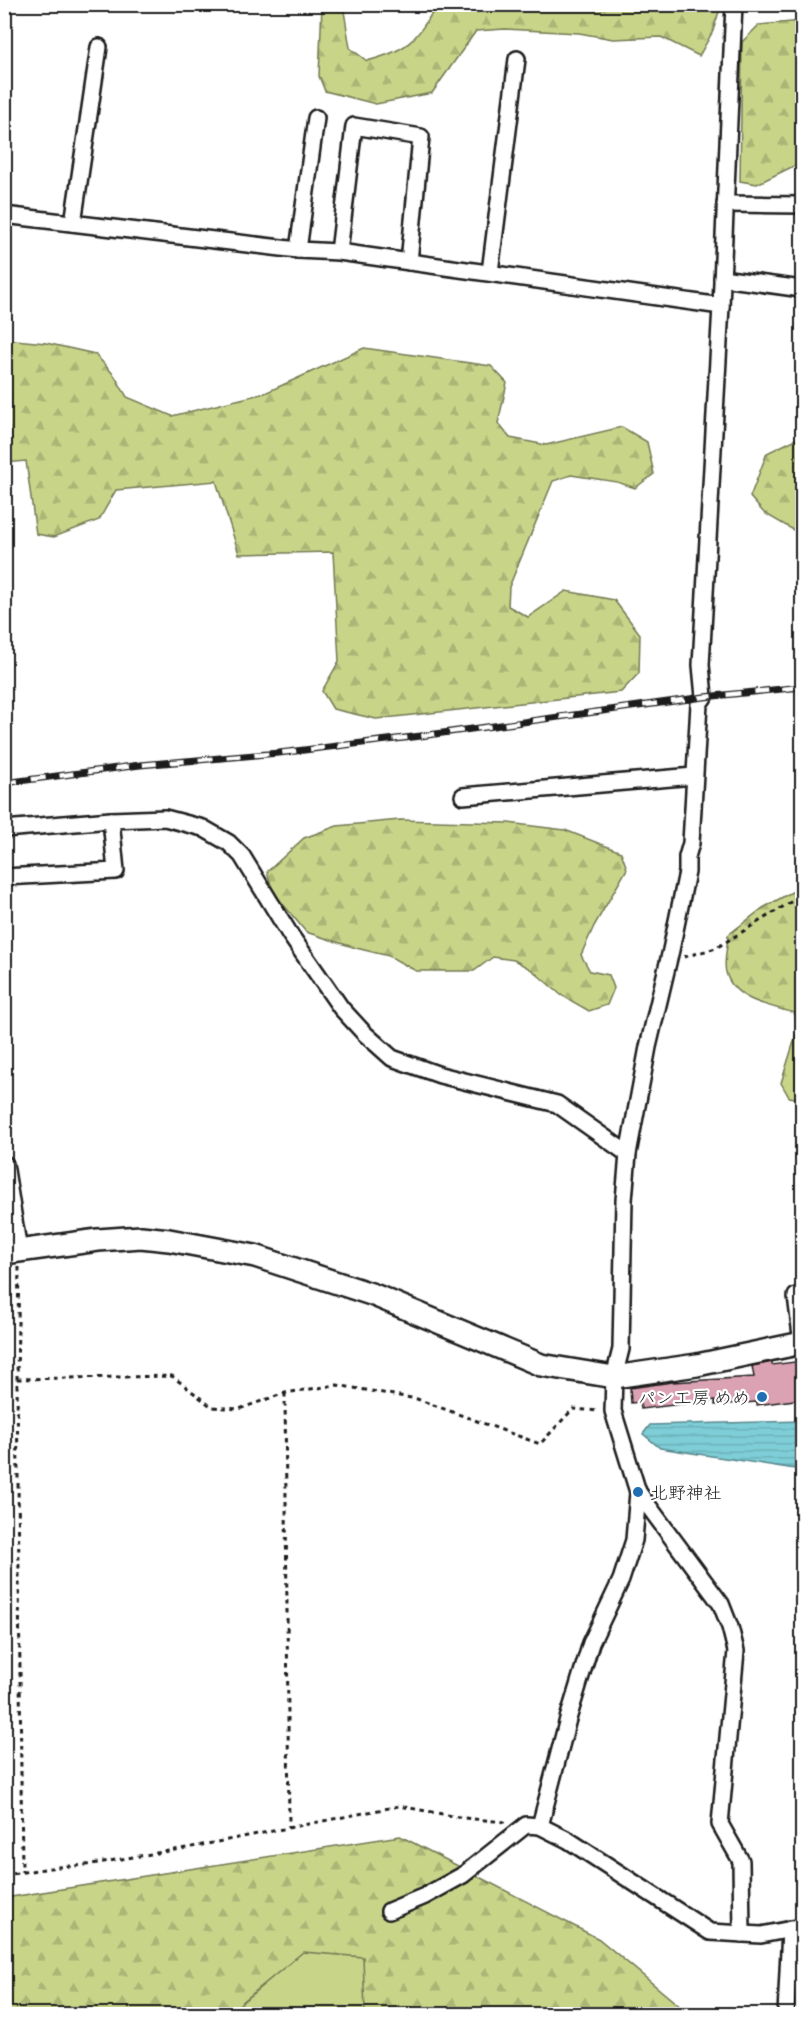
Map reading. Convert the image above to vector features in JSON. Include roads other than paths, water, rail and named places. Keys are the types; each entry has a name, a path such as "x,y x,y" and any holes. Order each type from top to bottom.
{"street":[{"path":"734,4 721,306 701,664 704,697 699,704 691,843 687,857 687,872 648,1047 628,1154 621,1263 621,1349 614,1377 613,1411 638,1492 721,1604 736,1651 720,1824 741,1861 742,1934"},
{"path":"73,223 99,48"},
{"path":"490,272 517,59"},
{"path":"298,250 316,118"},
{"path":"339,252 354,126 421,137 409,262"},
{"path":"725,204 802,205"},
{"path":"4,214 298,250 339,252 721,306"},
{"path":"722,278 802,289"},
{"path":"464,796 694,776"},
{"path":"4,829 165,818 202,828 229,843 242,856 291,936 341,1008 392,1058 440,1075 557,1104 628,1154"},
{"path":"4,877 116,871 111,820"},
{"path":"5,1164 12,1252 98,1240 141,1237 255,1256 374,1294 541,1365 614,1377 697,1365 802,1343 796,1296"},
{"path":"389,1911 425,1896 463,1875 533,1825 591,1643 621,1580 634,1540 638,1492"},
{"path":"533,1825 568,1840 710,1932 761,1935 796,1928 786,2014"}],"water":[{"path":"802,1421 802,1470 660,1448 643,1434 650,1425"}],"railway":[{"path":"4,783 140,765 279,753 421,736 704,697 802,687"}],"place":[{"name":"パン工房 めめ","path":"762,1397"},
{"name":"北野神社","path":"638,1492"}]}
